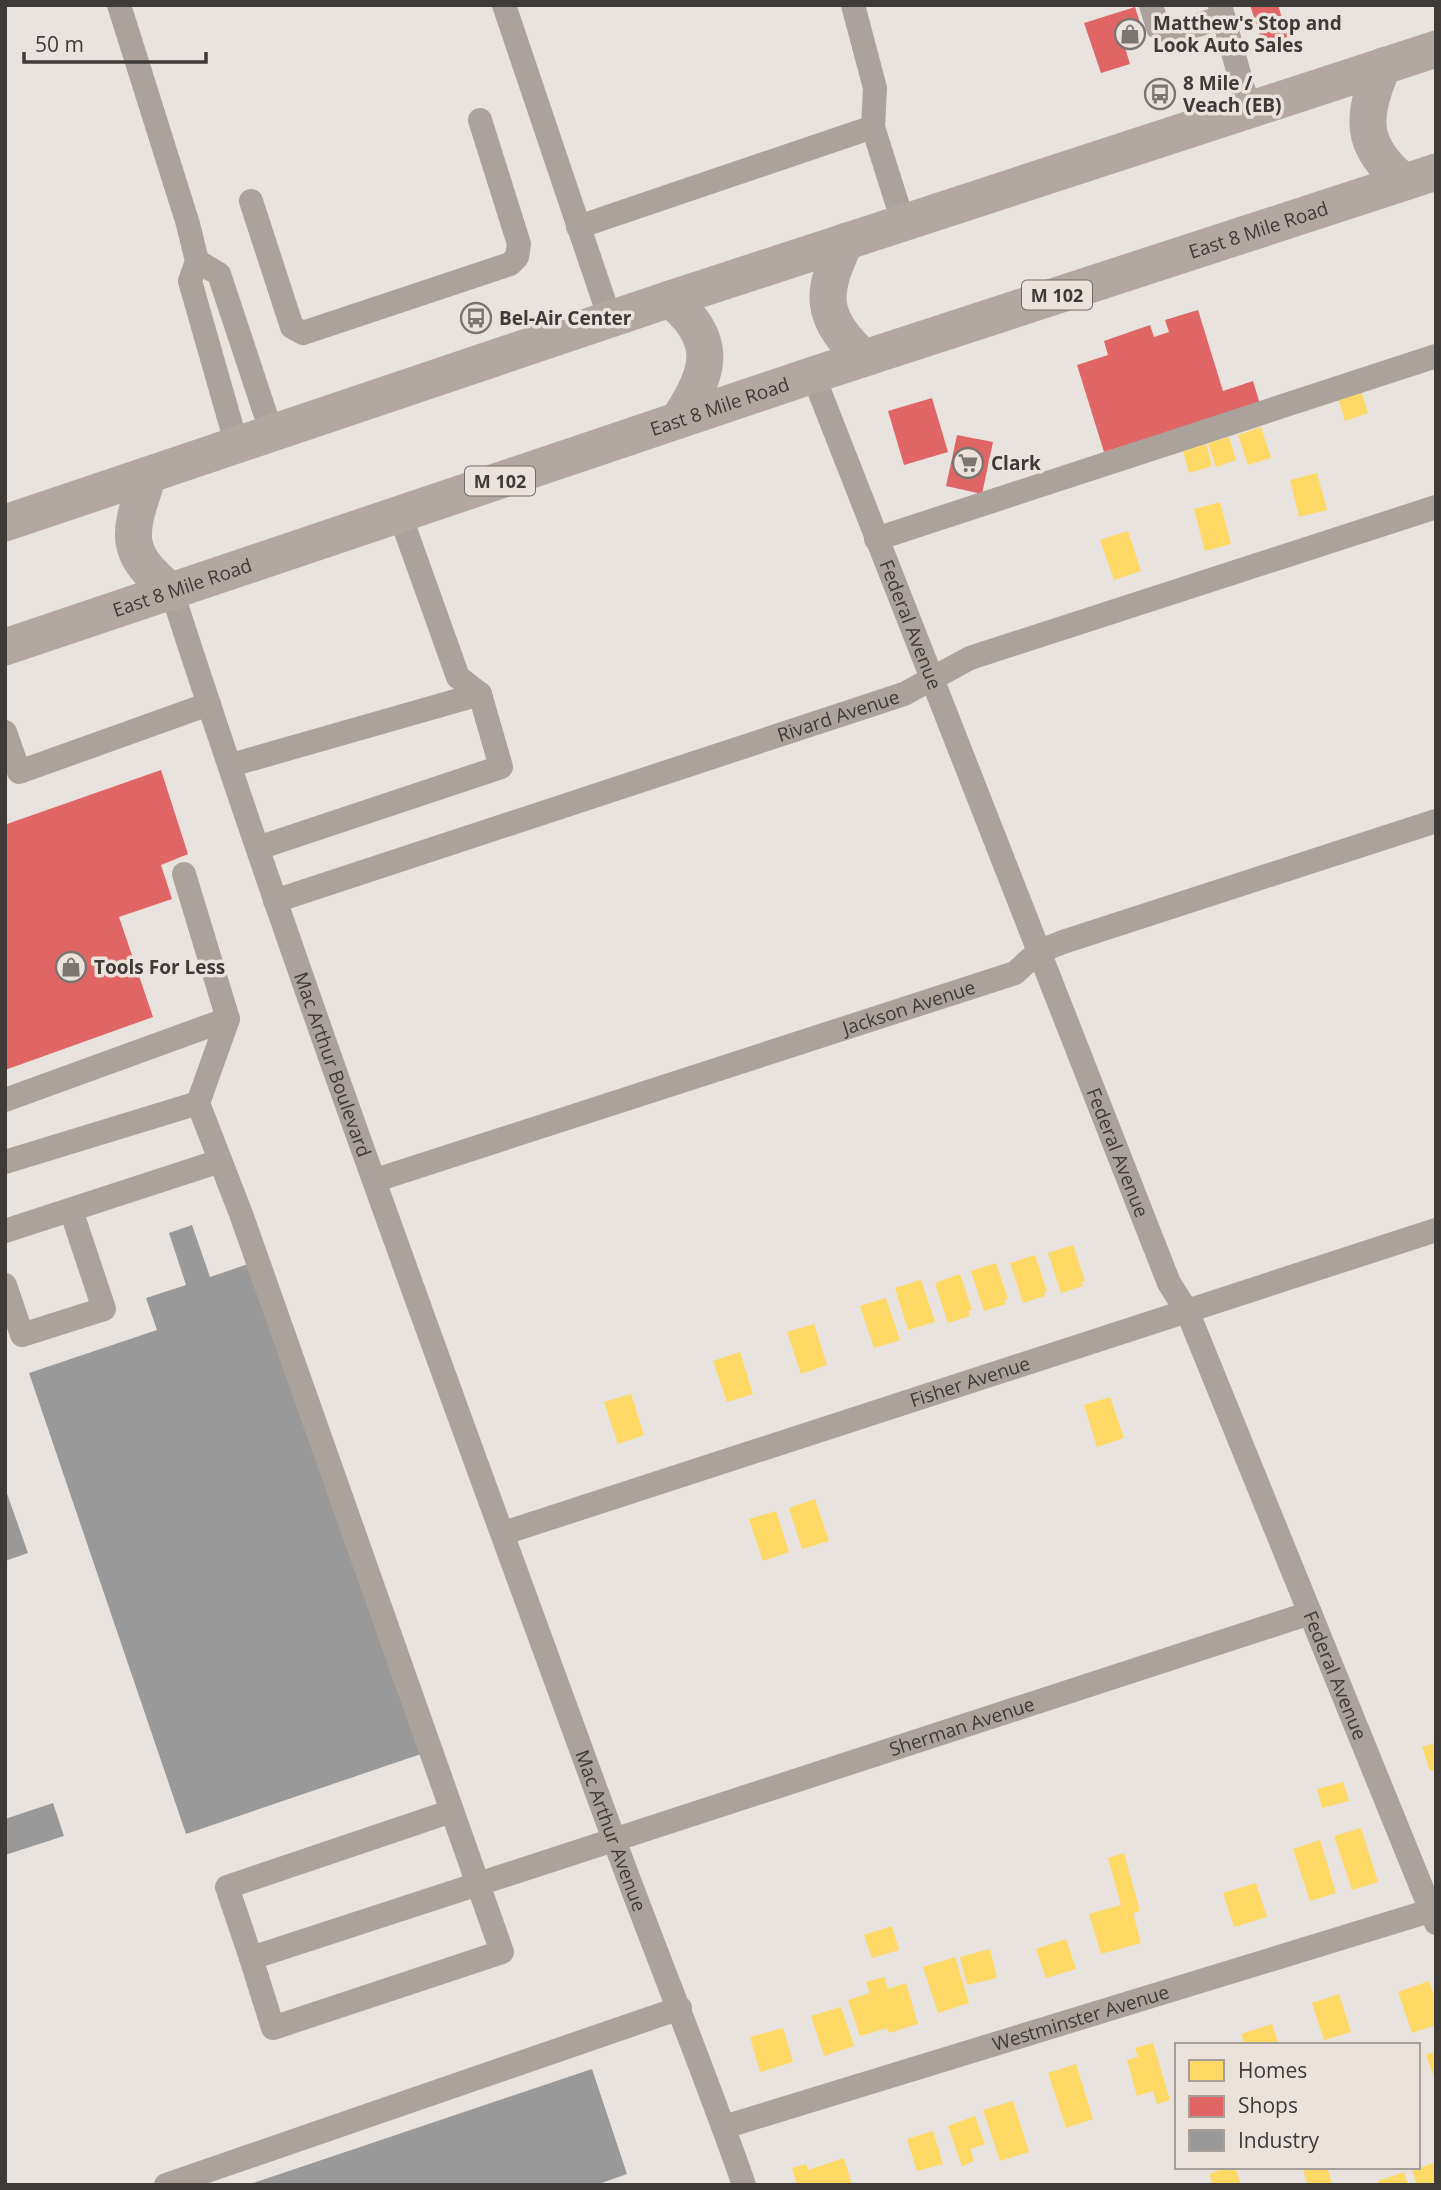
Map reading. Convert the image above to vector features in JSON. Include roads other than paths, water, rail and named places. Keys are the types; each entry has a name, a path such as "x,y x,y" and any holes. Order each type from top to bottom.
{"highway":[{"path":"5,523 670,299 1436,48"},
{"path":"1383,66 1371,91 1367,127 1376,154 1386,167 1420,177"},
{"name":"East 8 Mile Road","path":"5,647 679,419 1420,177"},
{"path":"846,241 833,266 827,300 835,328 864,358"},
{"path":"670,299 696,324 703,337 705,355 698,390 679,419"},
{"path":"148,476 136,513 134,551 146,570 172,592"}],"street":[{"path":"119,5 164,145 197,261 190,281 237,446"},
{"path":"504,5 610,319"},
{"path":"853,5 875,88 873,127 903,222"},
{"path":"1151,5 1158,27 1172,33 1221,11 1249,110"},
{"path":"251,201 292,327 303,332 510,264 517,257 519,244 480,120"},
{"path":"578,227 873,127"},
{"path":"197,261 219,274 272,434"},
{"path":"876,539 1436,356"},
{"name":"Federal Avenue","path":"813,375 1169,1283 1188,1313 1434,1914"},
{"name":"Rivard Avenue","path":"275,901 904,694 970,658 1436,507"},
{"path":"258,848 501,767 480,694 458,677 400,515"},
{"name":"Mac Arthur Boulevard","path":"172,592 275,901 504,1533"},
{"path":"231,765 480,694"},
{"path":"5,732 19,772 209,704"},
{"name":"Jackson Avenue","path":"376,1180 1015,973 1038,952 1436,821"},
{"path":"184,874 228,1019 198,1103 479,1882 502,1952 273,2028 227,1887 452,1811"},
{"path":"5,1100 228,1019"},
{"path":"5,1162 198,1103"},
{"path":"5,1231 220,1161"},
{"path":"5,1284 22,1335 104,1309 71,1210"},
{"name":"Fisher Avenue","path":"504,1533 1188,1313 1436,1230"},
{"name":"Mac Arthur Avenue","path":"504,1533 614,1839 724,2127"},
{"name":"Sherman Avenue","path":"251,1958 1310,1613"},
{"name":"Westminster Avenue","path":"724,2127 1434,1914"},
{"path":"166,2185 680,2008"},
{"path":"724,2127 744,2185"}],"place":[{"name":"Matthew's Stop and Look Auto Sales","path":"1130,34"},
{"name":"8 Mile / Veach (EB)","path":"1160,94"},
{"name":"Bel-Air Center","path":"476,318"},
{"name":"Clark","path":"968,463"},
{"name":"Tools For Less","path":"71,967"}]}
